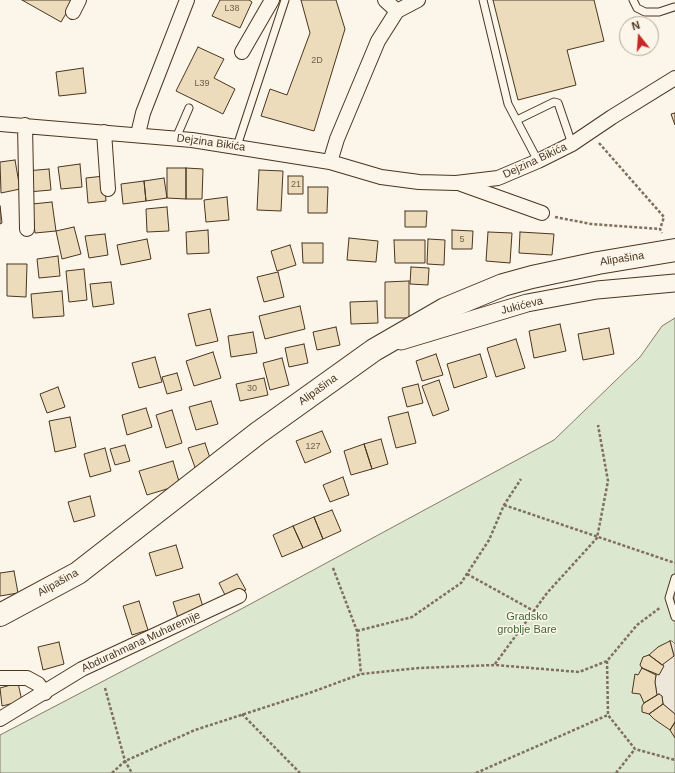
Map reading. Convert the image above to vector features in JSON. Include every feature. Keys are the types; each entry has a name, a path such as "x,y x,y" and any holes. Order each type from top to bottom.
{"main road":[{"name":"Alipašina","path":"0,615 78,573 258,433 374,350 445,309 503,285 568,268 675,250"}],"street":[{"path":"138,134 143,113 187,0"},
{"path":"242,52 272,0"},
{"path":"385,0 397,11"},
{"path":"330,162 337,139 378,41 397,11 418,0"},
{"name":"Dejzina Bikića","path":"0,124 176,138 237,146 330,162 381,177 419,182 456,183 498,178 538,162 572,144 675,78"},
{"path":"25,126 27,229"},
{"path":"104,132 108,190"},
{"path":"456,183 542,214"},
{"name":"Jukićeva","path":"374,350 527,303 597,290 675,283"},
{"name":"Abdurahmana Muharemije","path":"0,719 82,669 239,596"},
{"path":"0,678 27,678 38,684 45,692"}],"lane":[{"path":"237,146 285,0"},
{"path":"483,0 508,104 538,162"},
{"path":"633,0 640,11 659,12 674,7"},
{"path":"517,120 554,102 558,103 572,144"},
{"path":"176,138 189,108"},
{"path":"675,578 668,598 675,617"}],"path":[{"path":"589,132 664,217"},
{"path":"542,214 591,224 660,229"},
{"path":"495,665 547,593 597,538 608,481 598,425"},
{"path":"357,631 412,617 460,583 489,540 504,505 521,479"},
{"path":"504,505 597,538 675,563"},
{"path":"333,568 357,631 361,674"},
{"path":"467,574 534,611"},
{"path":"112,773 125,761 195,730 312,692 361,674 419,668 495,665 579,672 606,660 637,625 654,611 670,602"},
{"path":"606,660 608,715 635,749 675,760"},
{"path":"105,688 125,761 132,773"},
{"path":"242,714 300,773"},
{"path":"476,773 608,715"},
{"path":"616,773 635,749"}],"green space":[{"name":"Gradsko groblje Bare","path":"675,318 675,773 0,773 0,735 243,608 554,440 640,357 662,326"}],"shaded area":[{"path":"670,641 675,644 675,714 663,704 662,696 657,695 655,682 656,675 660,673 664,662 674,656"}],"building":[{"path":"22,0 74,0 61,22"},
{"path":"220,0 249,0 252,2 240,28 212,16"},
{"path":"301,0 336,0 345,29 314,131 261,116 270,89 287,95 310,33"},
{"path":"493,0 594,0 604,41 567,50 576,85 518,100"},
{"path":"198,47 224,59 214,78 235,89 223,114 176,91"},
{"path":"83,68 86,93 59,96 56,72"},
{"path":"675,113 675,125 671,114"},
{"path":"15,160 20,189 1,193 0,162"},
{"path":"80,164 82,187 61,189 58,167"},
{"path":"167,168 186,168 186,199 167,198"},
{"path":"186,168 203,169 202,199 186,199"},
{"path":"49,169 51,190 28,192 26,171"},
{"path":"259,170 283,171 281,211 257,210"},
{"path":"104,176 106,201 88,203 86,178"},
{"path":"288,176 303,176 303,194 288,194"},
{"path":"164,178 167,198 146,201 144,181"},
{"path":"144,181 146,201 123,204 121,184"},
{"path":"308,187 328,187 327,213 308,213"},
{"path":"227,197 229,220 206,222 204,200"},
{"path":"52,202 56,231 35,233 32,204"},
{"path":"0,206 2,223 0,224"},
{"path":"167,207 169,231 147,232 146,209"},
{"path":"405,211 427,211 426,227 405,227"},
{"path":"74,227 81,254 62,259 56,231"},
{"path":"208,230 209,253 187,254 186,232"},
{"path":"452,230 473,231 472,249 452,249"},
{"path":"488,232 512,233 510,263 486,261"},
{"path":"520,232 554,234 552,255 519,253"},
{"path":"105,234 108,255 89,258 85,236"},
{"path":"349,238 378,241 376,262 347,260"},
{"path":"147,239 151,259 121,265 117,245"},
{"path":"428,239 445,240 444,265 427,264"},
{"path":"394,240 425,240 425,263 395,263"},
{"path":"302,243 323,243 323,263 303,263"},
{"path":"290,245 296,265 277,271 271,251"},
{"path":"58,256 60,276 39,278 37,259"},
{"path":"7,264 27,264 26,297 7,296"},
{"path":"411,267 429,268 428,285 410,284"},
{"path":"84,269 87,300 69,302 66,271"},
{"path":"278,272 284,297 264,302 257,277"},
{"path":"409,281 409,318 385,318 385,282"},
{"path":"111,282 114,304 93,307 90,284"},
{"path":"62,291 64,316 33,318 31,294"},
{"path":"377,301 378,323 351,324 350,302"},
{"path":"300,306 305,329 265,339 259,316"},
{"path":"210,309 218,341 196,346 188,314"},
{"path":"560,324 566,351 534,358 529,331"},
{"path":"336,327 340,345 317,350 313,332"},
{"path":"609,328 614,354 583,360 578,334"},
{"path":"253,332 257,353 231,357 228,336"},
{"path":"516,339 525,368 496,377 487,348"},
{"path":"304,344 308,363 289,367 285,348"},
{"path":"213,352 221,378 194,386 186,361"},
{"path":"436,354 443,375 422,381 416,361"},
{"path":"480,354 487,377 454,388 447,364"},
{"path":"155,357 162,382 139,388 132,363"},
{"path":"282,358 289,385 270,390 263,363"},
{"path":"177,373 182,390 167,394 162,377"},
{"path":"264,378 268,395 240,401 236,384"},
{"path":"439,380 449,410 433,416 422,386"},
{"path":"418,384 423,403 407,407 402,388"},
{"path":"58,387 65,407 47,413 40,394"},
{"path":"211,401 218,424 196,430 189,407"},
{"path":"146,408 152,427 127,435 122,415"},
{"path":"172,410 182,443 166,448 156,415"},
{"path":"408,412 416,443 396,448 388,417"},
{"path":"70,417 76,447 55,452 49,421"},
{"path":"322,431 331,452 305,463 296,441"},
{"path":"381,439 388,464 372,469 364,444"},
{"path":"205,443 212,464 196,470 188,448"},
{"path":"364,444 372,469 351,475 344,451"},
{"path":"125,445 130,461 115,465 110,449"},
{"path":"105,448 111,471 90,477 84,454"},
{"path":"173,461 180,485 147,495 139,471"},
{"path":"343,477 349,495 330,502 323,485"},
{"path":"90,496 95,516 74,522 68,502"},
{"path":"332,510 341,531 323,539 314,517"},
{"path":"314,517 323,539 303,548 293,526"},
{"path":"293,526 303,548 282,557 273,535"},
{"path":"176,545 183,568 156,576 149,553"},
{"path":"14,571 18,593 0,596 0,573"},
{"path":"237,574 246,590 227,599 219,583"},
{"path":"199,594 204,610 178,618 173,602"},
{"path":"139,601 148,630 132,635 123,606"},
{"path":"670,641 674,656 662,665 649,655 658,647"},
{"path":"59,642 64,664 43,670 38,647"},
{"path":"649,655 664,666 659,675 642,668 640,665 643,657"},
{"path":"642,668 656,675 655,682 657,695 644,703 640,694 632,693 635,674 638,675"},
{"path":"18,683 22,701 2,706 0,688"},
{"path":"659,694 662,696 663,704 649,714 642,712 642,706 644,703"},
{"path":"663,704 675,714 675,722 670,730 649,714"},
{"path":"675,722 675,738 670,730"}]}
